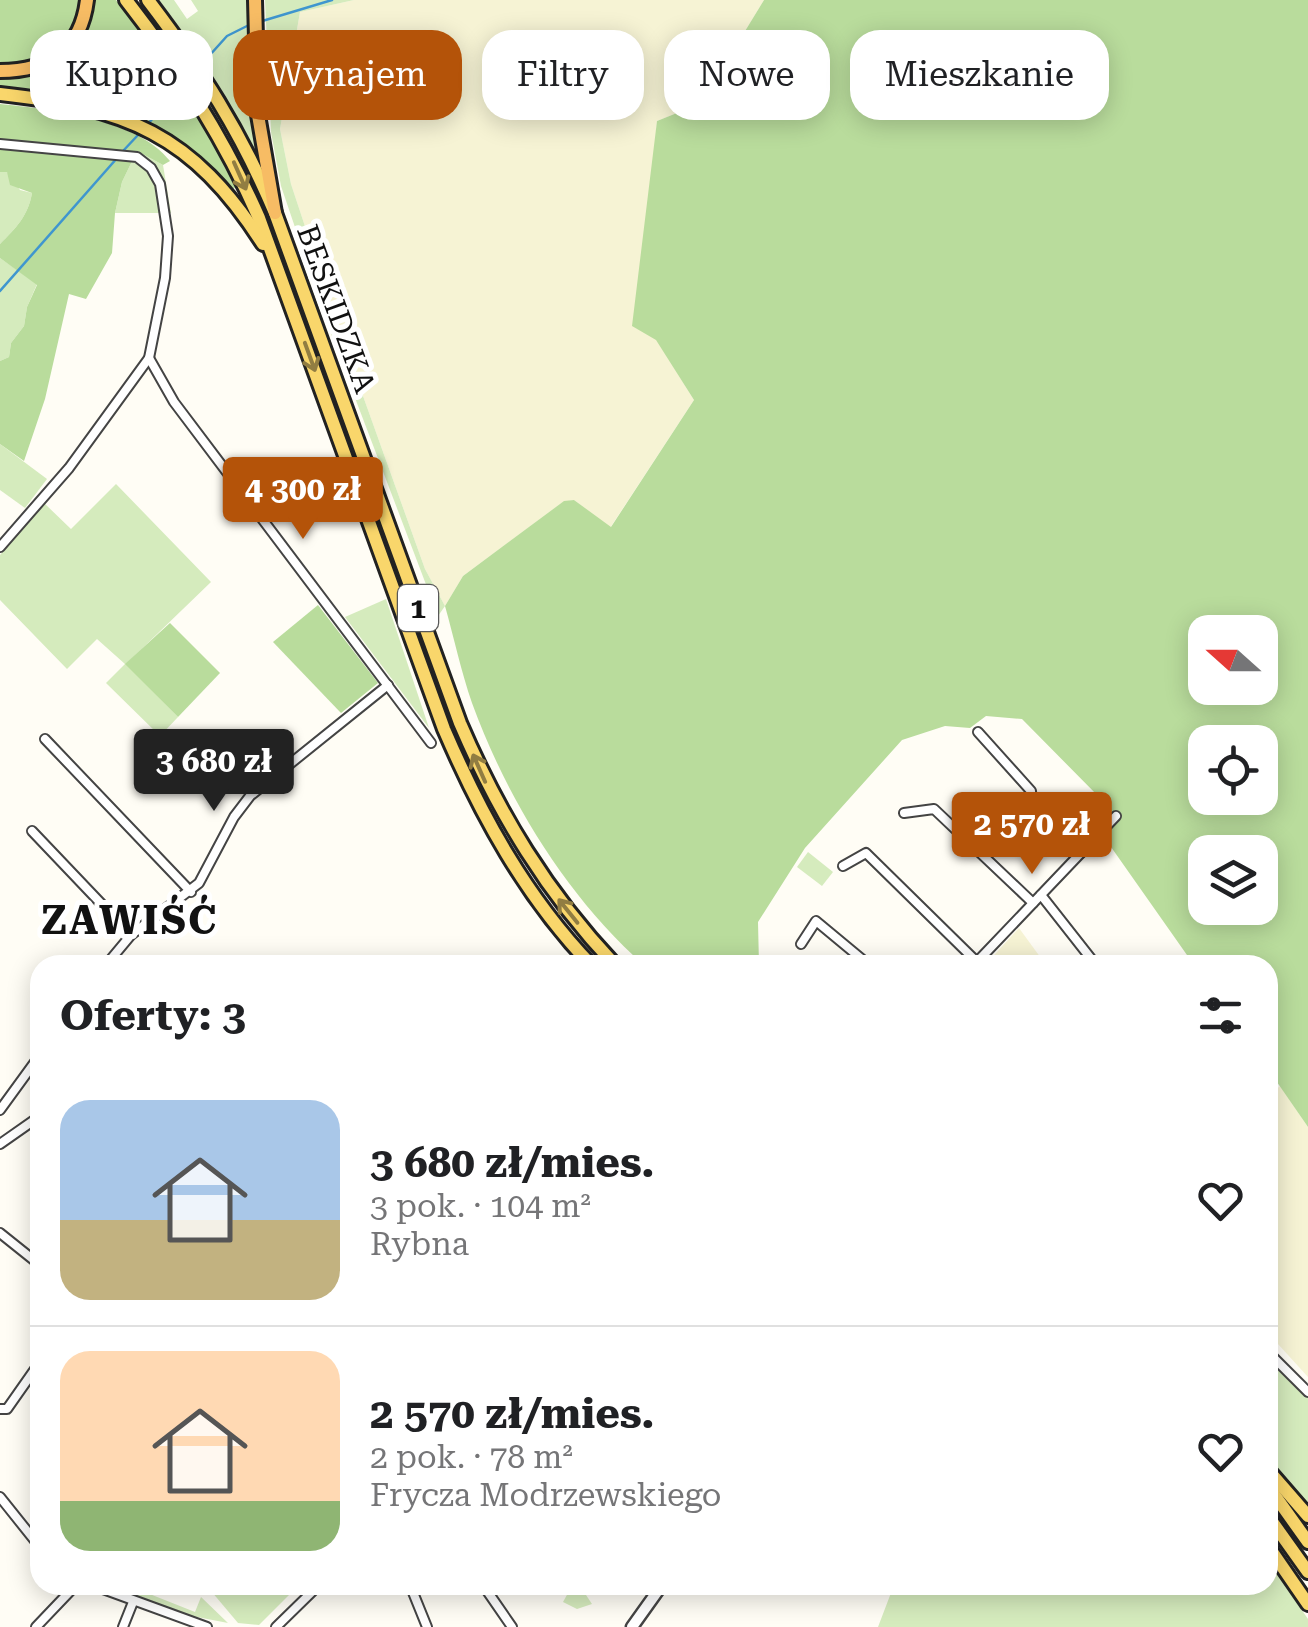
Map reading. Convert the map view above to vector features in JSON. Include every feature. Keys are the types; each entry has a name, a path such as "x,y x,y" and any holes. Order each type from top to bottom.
{"highway":[{"path":"0,71 35,68 57,56 78,32 87,0"},
{"path":"255,4 258,115 275,213"}],"main road":[{"name":"BESKIDZKA","path":"126,0 194,91 235,164 469,787 529,890 582,955"},
{"name":"BESKIDZKA","path":"148,0 206,78 251,157 484,780 543,880 607,955"},
{"path":"0,94 103,110 165,140 228,194 276,266"},
{"path":"1278,1482 1308,1516"},
{"path":"1278,1500 1308,1542"},
{"path":"1278,1530 1308,1572"},
{"path":"1278,1560 1308,1604"}],"street":[{"path":"0,144 131,156 144,162 156,174 168,236 149,358 69,468 0,547"},
{"path":"149,358 174,402 431,743"},
{"path":"114,955 131,935 191,892 250,796 388,685"},
{"path":"978,732 1031,790 1032,803 1081,853"},
{"path":"45,739 191,892"},
{"path":"904,813 934,810 1033,903"},
{"path":"984,955 1116,816"},
{"path":"32,831 131,935"},
{"path":"842,866 866,852 967,955"},
{"path":"1040,895 1088,955"},
{"path":"801,944 816,922 857,955"},
{"path":"0,1110 30,1070"},
{"path":"0,1144 30,1123"},
{"path":"0,1232 30,1257"},
{"path":"1278,1362 1308,1392"},
{"path":"0,1409 6,1408 30,1376"},
{"path":"0,1497 30,1534"},
{"path":"36,1627 66,1595"},
{"path":"116,1595 206,1627"},
{"path":"276,1627 310,1595"},
{"path":"417,1595 427,1627"},
{"path":"490,1595 512,1627"},
{"path":"632,1627 655,1595"},
{"path":"124,1627 132,1602"}],"shaded area":[{"path":"354,0 764,0 746,30 664,30 664,118 657,121 653,171 656,339 694,400 610,528 574,500 563,502 463,576 445,606 425,569 339,329 291,184 280,129 282,120 462,120 462,30 297,30 300,12"},
{"path":"1019,928 1039,955 994,955"},
{"path":"1278,1088 1308,1127 1308,1377 1278,1344"}],"green space":[{"path":"0,0 80,0 72,30 30,30 30,62 0,66"},
{"path":"91,0 116,0 139,30 77,30"},
{"path":"159,0 174,0 187,19 198,11 191,0 252,0 251,30 233,30 233,112 213,77 213,30 181,30"},
{"path":"265,0 354,0 300,12 297,30 266,30"},
{"path":"764,0 1308,0 1308,1127 1278,1084 1278,955 1187,955 1104,837 1100,798 1022,719 986,716 970,728 945,726 902,740 805,848 758,922 759,955 634,955 590,909 542,844 486,739 445,606 463,576 564,501 574,500 611,527 694,400 656,340 632,326 657,121 830,120 830,30 746,30"},
{"path":"30,72 30,93 0,90 0,74"},
{"path":"0,104 30,108 30,120 94,120 115,126 156,147 170,161 163,165 137,151 122,182 112,253 86,299 69,294 45,399 24,461 0,444 0,361 9,357 11,343 24,326 37,285 0,258 0,244 24,215 32,193 10,185 7,172 0,172"},
{"path":"137,120 202,120 238,184 232,191 205,165"},
{"path":"237,120 253,120 258,146 255,151"},
{"path":"270,120 282,120 291,184 425,569 445,606 438,616 336,348 281,186"},
{"path":"137,151 163,165 171,213 115,213 122,182"},
{"path":"0,172 7,172 20,190 32,193 24,215 0,244"},
{"path":"0,258 37,284 24,326 11,343 9,357 0,361"},
{"path":"0,444 47,479 25,508 0,490"},
{"path":"116,484 211,582 126,664 178,717 160,736 106,683 125,664 97,639 67,669 0,600 0,555 44,503 71,529"},
{"path":"386,599 429,728 345,617"},
{"path":"318,605 378,683 341,713 273,642"},
{"path":"170,623 220,673 178,717 125,664"},
{"path":"808,852 833,872 822,886 797,867"},
{"path":"1278,1368 1308,1397 1308,1509 1278,1468"},
{"path":"1278,1576 1308,1619 1308,1627 878,1627 890,1595 1278,1595"},
{"path":"136,1595 152,1595 195,1612 201,1597 228,1623 192,1616"},
{"path":"214,1595 289,1595 259,1625 238,1623"},
{"path":"567,1595 586,1595 592,1604 577,1609 563,1602"}],"waterway":[{"path":"259,22 332,0"},
{"path":"213,52 227,36 251,24"},
{"path":"147,125 151,120"},
{"path":"123,151 138,135"},
{"path":"0,291 118,157"}],"district":[{"name":"ZAWIŚĆ","path":"130,920"}]}
